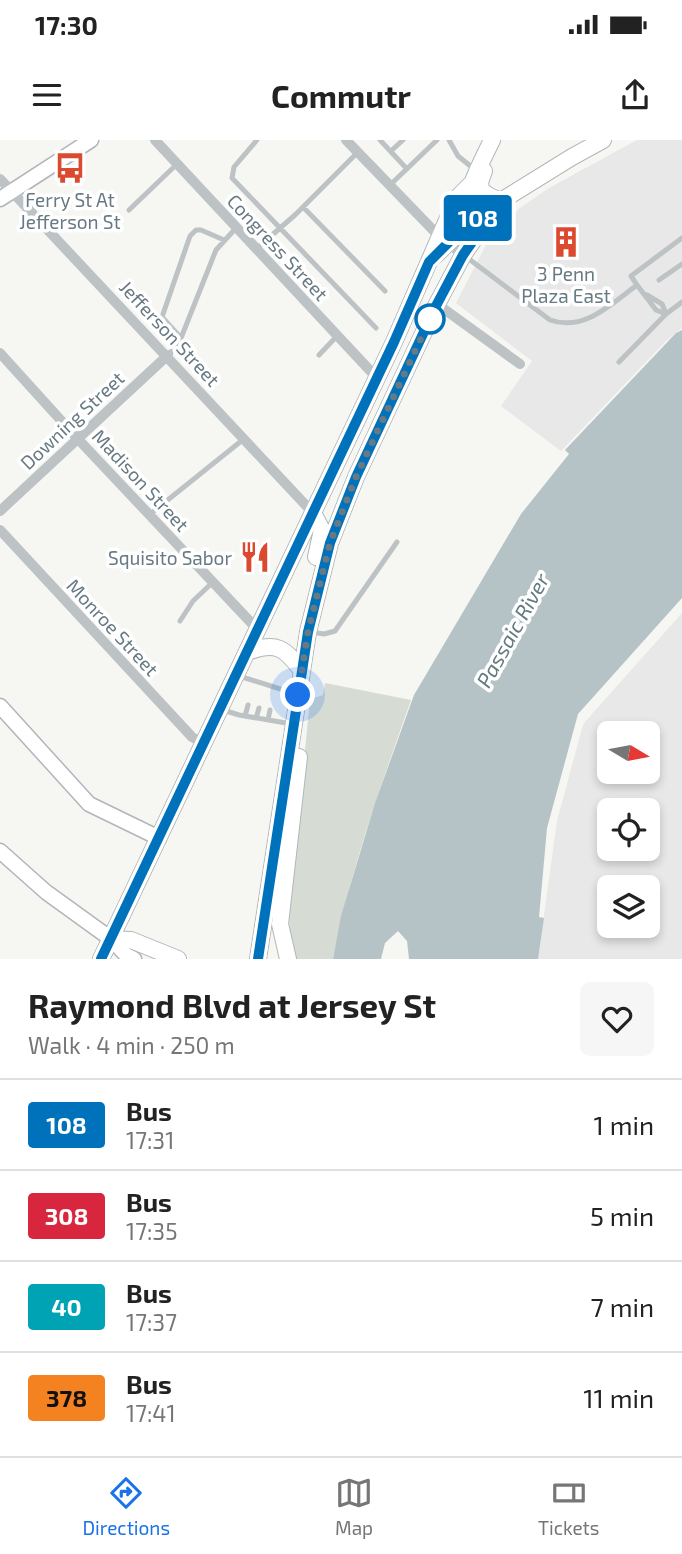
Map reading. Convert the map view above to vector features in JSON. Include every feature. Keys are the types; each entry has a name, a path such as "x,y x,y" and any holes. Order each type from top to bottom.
{"main road":[{"path":"101,959 248,652 429,262 444,240 460,196 477,171 492,140"},
{"path":"444,240 572,156 603,140"},
{"path":"477,171 484,173 480,182 481,190 501,201"},
{"path":"464,252 463,228 477,171"},
{"path":"258,959 308,632 335,530 356,477 437,304 464,252 501,201"},
{"path":"308,632 307,592 322,530 313,513"},
{"path":"248,652 272,646 282,649 302,671"},
{"path":"288,959 281,924 300,744 298,695"},
{"path":"111,939 131,940 178,959"}],"street":[{"path":"6,195 90,140"},
{"name":"Congress Street","path":"155,140 376,377"},
{"path":"346,140 389,187 444,240 464,252"},
{"name":"Jefferson Street","path":"0,179 6,195 168,355 313,513"},
{"path":"437,304 520,364"},
{"name":"Madison Street","path":"0,353 258,630"},
{"name":"Downing Street","path":"0,511 168,355"},
{"name":"Monroe Street","path":"0,530 192,737 204,744"},
{"path":"0,706 89,804 159,838"},
{"path":"0,851 46,892 111,939 125,955 134,959"}],"lane":[{"path":"257,140 234,167 232,178 376,328"},
{"path":"385,144 394,140"},
{"path":"385,144 403,140"},
{"path":"389,187 437,140"},
{"path":"449,140 458,156 477,171"},
{"path":"385,144 407,169"},
{"path":"256,249 358,152"},
{"path":"129,210 177,164"},
{"path":"303,207 385,291"},
{"path":"168,355 181,338 216,250 236,228"},
{"path":"181,338 162,317 190,236 196,230 201,230 224,240"},
{"path":"666,314 662,304 647,295 631,276 682,239"},
{"path":"464,252 550,320 560,323 585,321 637,285"},
{"path":"659,281 682,264"},
{"path":"620,362 666,314 682,302"},
{"path":"319,355 337,336"},
{"path":"149,515 245,438"},
{"path":"308,632 324,634 335,631 397,542"},
{"path":"180,621 192,601 212,582"},
{"path":"236,675 254,686 298,695"},
{"path":"245,716 248,705"},
{"path":"257,718 259,708"},
{"path":"220,709 293,724"},
{"path":"268,720 270,710"}],"shaded area":[{"path":"637,140 682,140 682,328 666,341 561,451 501,406 532,361 456,303 491,235 520,208 549,188"},
{"path":"682,613 682,959 538,959 557,821 584,723"},
{"path":"325,683 411,700 357,860 333,959 297,959 291,944 289,915 310,699 323,695"}],"water":[{"name":"Passaic River","path":"682,330 682,598 578,714 547,828 539,917 544,918 538,959 333,959 341,916 375,803 414,695 521,514 569,454 565,450 676,333"}],"pier":[{"path":"398,931 407,941 409,959 381,959 385,943"}],"bus line":[{"name":"108","path":"101,959 394,342 429,262 463,228 501,201 476,234 437,304 356,477 330,543 308,632 258,959"}],"place":[{"name":"Ferry St At Jefferson St","path":"70,168"},
{"name":"3 Penn Plaza East","path":"566,242"},
{"name":"Squisito Sabor","path":"255,557"}],"route":[{"path":"298,695 308,632 330,543 356,477 430,319"}]}
